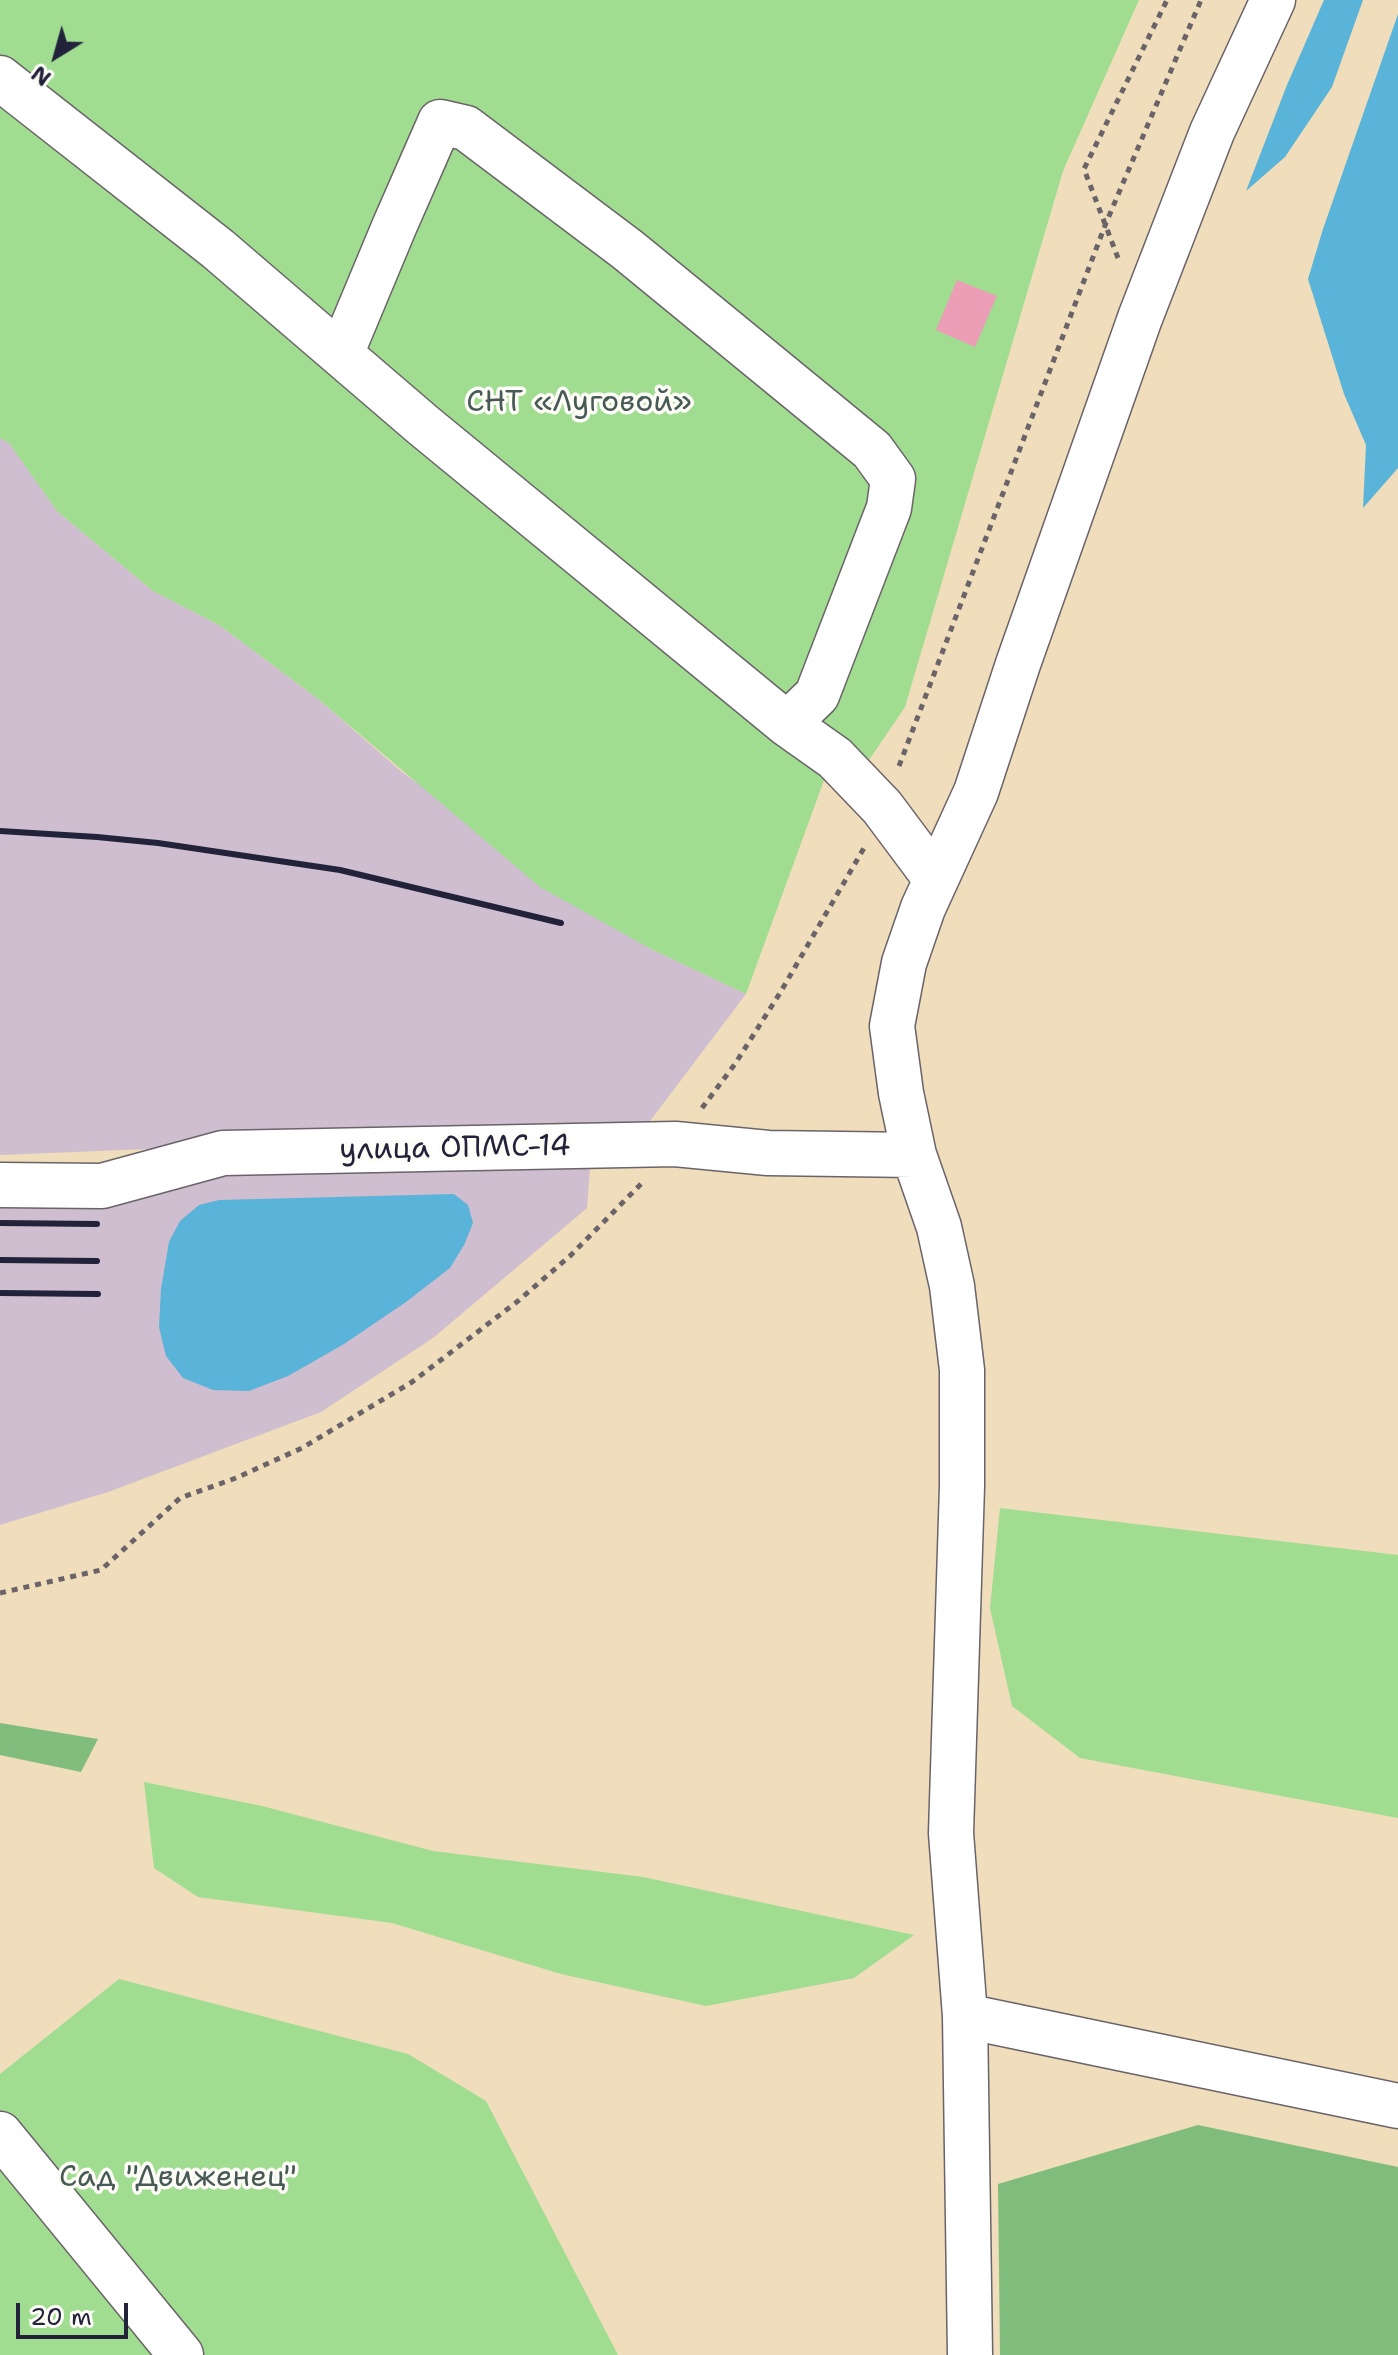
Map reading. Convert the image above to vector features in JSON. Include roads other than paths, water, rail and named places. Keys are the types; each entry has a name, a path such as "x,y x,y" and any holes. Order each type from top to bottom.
{"street":[{"path":"970,2355 965,2016 951,1833 962,1486 962,1370 952,1286 942,1242 914,1155 892,1026 904,963 935,878 976,792 1140,318 1212,132 1273,0"},
{"path":"0,78 218,249 423,425 787,724 835,758 882,807 935,878"},
{"path":"341,354 440,122 466,128 628,250 872,450 893,479 889,508 817,695 787,724"},
{"name":"улица ОПМС-14","path":"0,1185 102,1186 223,1153 675,1144 768,1153 914,1155"},
{"path":"965,2016 1398,2106"},
{"path":"0,2134 181,2355"}],"water":[{"path":"1324,0 1363,0 1332,87 1285,157 1246,191 1287,85"},
{"path":"1398,14 1398,468 1363,508 1366,445 1344,394 1308,279"},
{"path":"454,1194 468,1205 473,1223 450,1268 344,1344 288,1376 249,1391 213,1390 183,1378 166,1356 159,1327 161,1289 169,1242 180,1221 199,1205 219,1200"}],"railway":[{"path":"0,831 158,843 340,870 561,923"},
{"path":"0,1223 97,1224"},
{"path":"0,1260 97,1261"},
{"path":"0,1293 98,1294"}],"park label":[{"name":"СНТ «Луговой»","path":"579,403"},
{"name":"Сад \"Движенец\"","path":"178,2178"}]}
